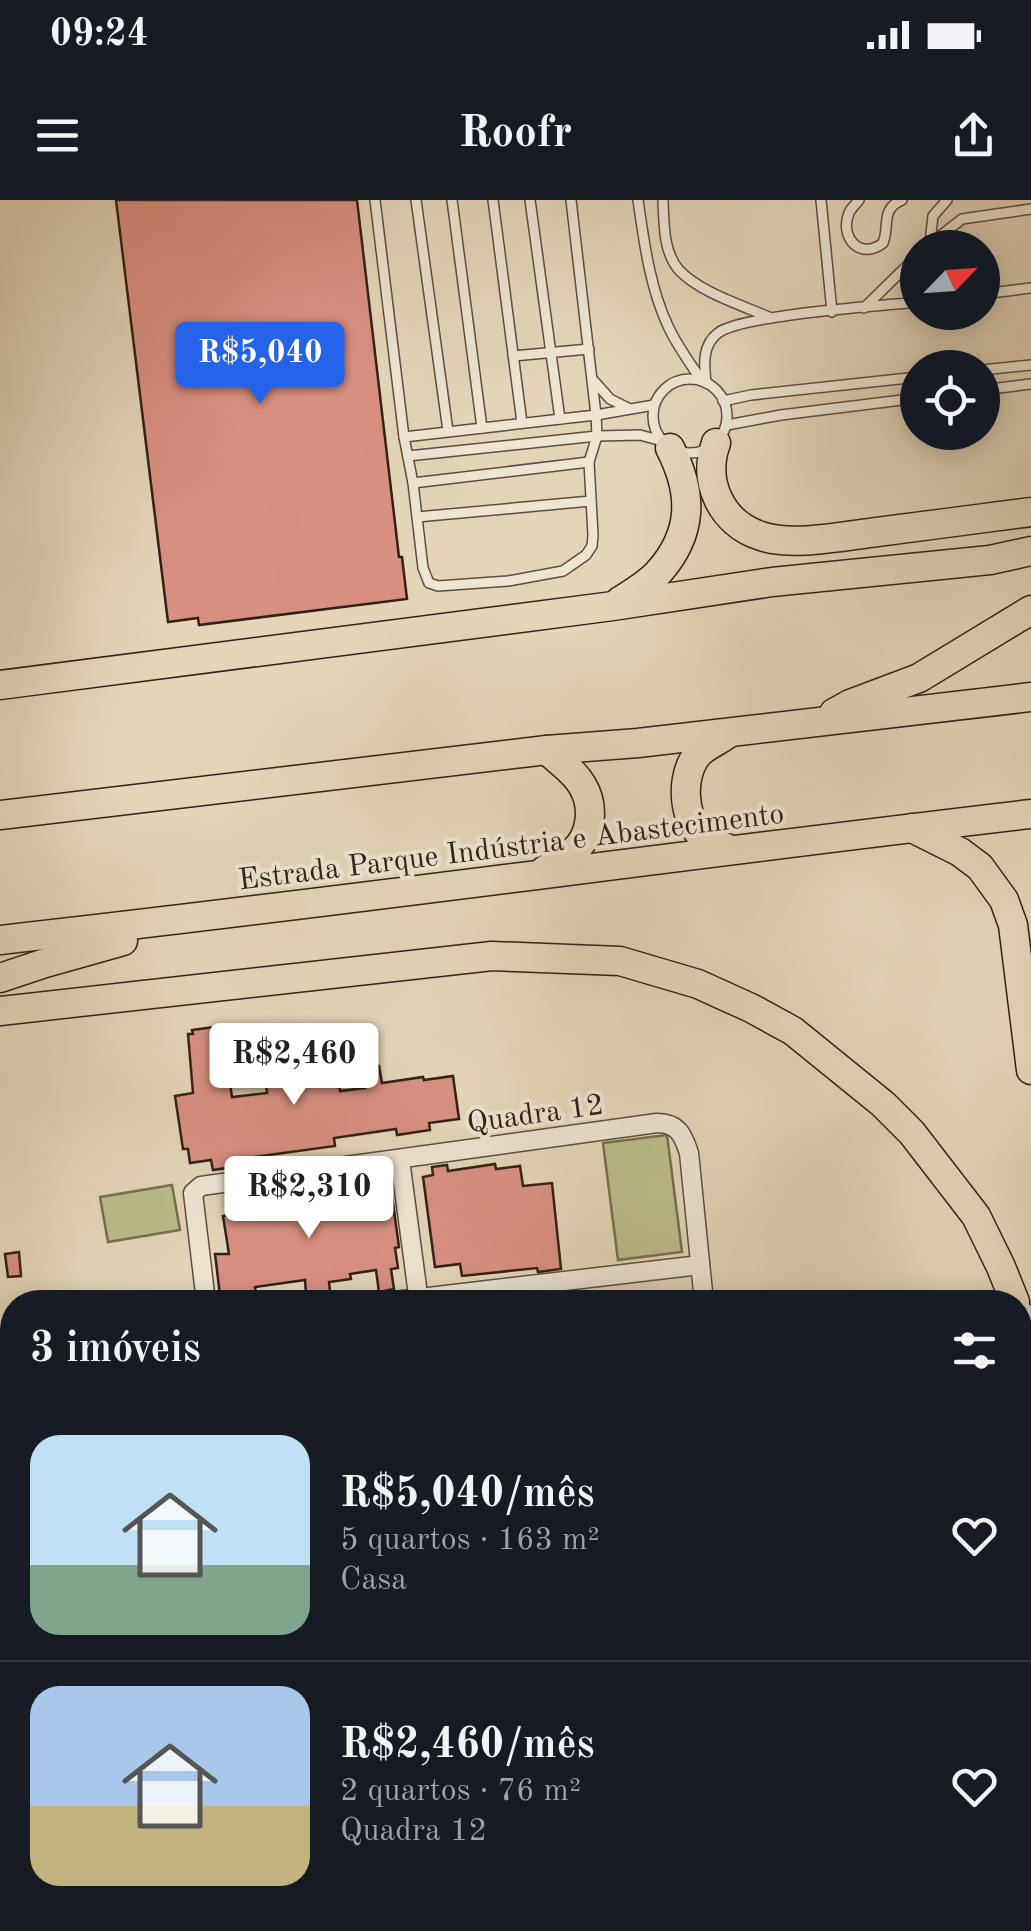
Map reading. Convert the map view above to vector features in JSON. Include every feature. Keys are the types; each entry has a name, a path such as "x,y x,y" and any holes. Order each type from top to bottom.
{"highway":[{"path":"721,434 711,458 717,500 736,524 762,537 787,541 823,538 1031,512"},
{"path":"613,606 657,574 684,526 686,488 666,444"},
{"path":"0,685 772,582 990,560 1031,551"},
{"path":"814,724 850,704 919,678 1031,610"},
{"path":"0,815 1031,698"},
{"path":"732,732 700,752 688,775 686,789 692,822 702,837 732,850"},
{"path":"540,874 572,854 589,829 590,820 584,787 547,750"},
{"name":"Estrada Parque Indústria e Abastecimento","path":"0,940 1031,814"},
{"path":"912,828 960,852 980,868 1004,900 1013,925 1031,1070"},
{"path":"0,978 220,916"},
{"path":"0,1010 476,958 531,956 620,961 698,984 752,1008 793,1031 883,1104 912,1133 976,1216 1010,1290"}],"street":[{"name":"Quadra 12","path":"205,1290 193,1193 198,1188 667,1123 683,1134 689,1154 703,1290"},
{"path":"400,1160 418,1290"},
{"path":"497,1290 700,1264"}],"lane":[{"path":"375,200 404,437 426,579 432,585 508,581 562,570 581,560 592,546 589,462 596,436 596,415 571,200"},
{"path":"416,200 448,431"},
{"path":"452,200 482,428"},
{"path":"493,200 522,423"},
{"path":"530,200 560,419"},
{"path":"638,200 659,304 680,347 704,382"},
{"path":"663,200 667,244 678,269 718,295 774,319"},
{"path":"821,200 832,312"},
{"path":"859,200 847,216 848,231 861,250 884,243 886,214 902,200"},
{"path":"930,230 932,216 944,200"},
{"path":"948,230 962,219 1031,208"},
{"path":"864,308 900,273"},
{"path":"1000,292 1031,288"},
{"path":"704,382 705,352 718,333 742,324 900,304"},
{"path":"513,356 589,350"},
{"path":"1000,368 1031,364"},
{"path":"724,400 900,379"},
{"path":"592,380 610,398 630,409"},
{"path":"666,444 655,429 654,405 665,388 682,380 704,382 724,400 727,414 721,434"},
{"path":"1000,388 1031,384"},
{"path":"408,456 640,435 689,454 699,453 721,434 781,415 900,400"},
{"path":"404,437 654,405"},
{"path":"413,483 589,462"},
{"path":"417,518 591,501"}],"green space":[{"path":"667,1135 682,1252 618,1260 603,1143"},
{"path":"172,1185 180,1230 108,1242 100,1197"}],"building":[{"path":"116,200 357,200 407,599 199,625 198,618 168,622"},
{"path":"222,1026 223,1033 237,1031 241,1054 226,1057 232,1097 267,1093 265,1076 277,1074 278,1081 301,1077 303,1086 339,1081 340,1091 365,1088 369,1085 367,1068 379,1066 382,1083 453,1076 459,1119 429,1123 430,1130 397,1135 396,1129 334,1138 335,1146 240,1159 241,1166 213,1170 211,1160 190,1163 188,1149 183,1149 175,1096 193,1093 188,1034"},
{"path":"495,1164 496,1169 520,1166 523,1186 552,1183 561,1269 462,1276 460,1264 435,1267 423,1177 433,1175 432,1167 447,1165 448,1171"},
{"path":"340,1179 342,1194 387,1189 388,1196 392,1196 399,1247 395,1248 398,1268 391,1269 394,1289 379,1290 376,1270 329,1282 330,1290 306,1290 305,1280 255,1287 255,1290 219,1290 215,1254 229,1254 223,1216 247,1212 245,1199 262,1193 269,1193 270,1202 328,1191 327,1181"},
{"path":"19,1252 21,1276 8,1277 5,1254"}]}
